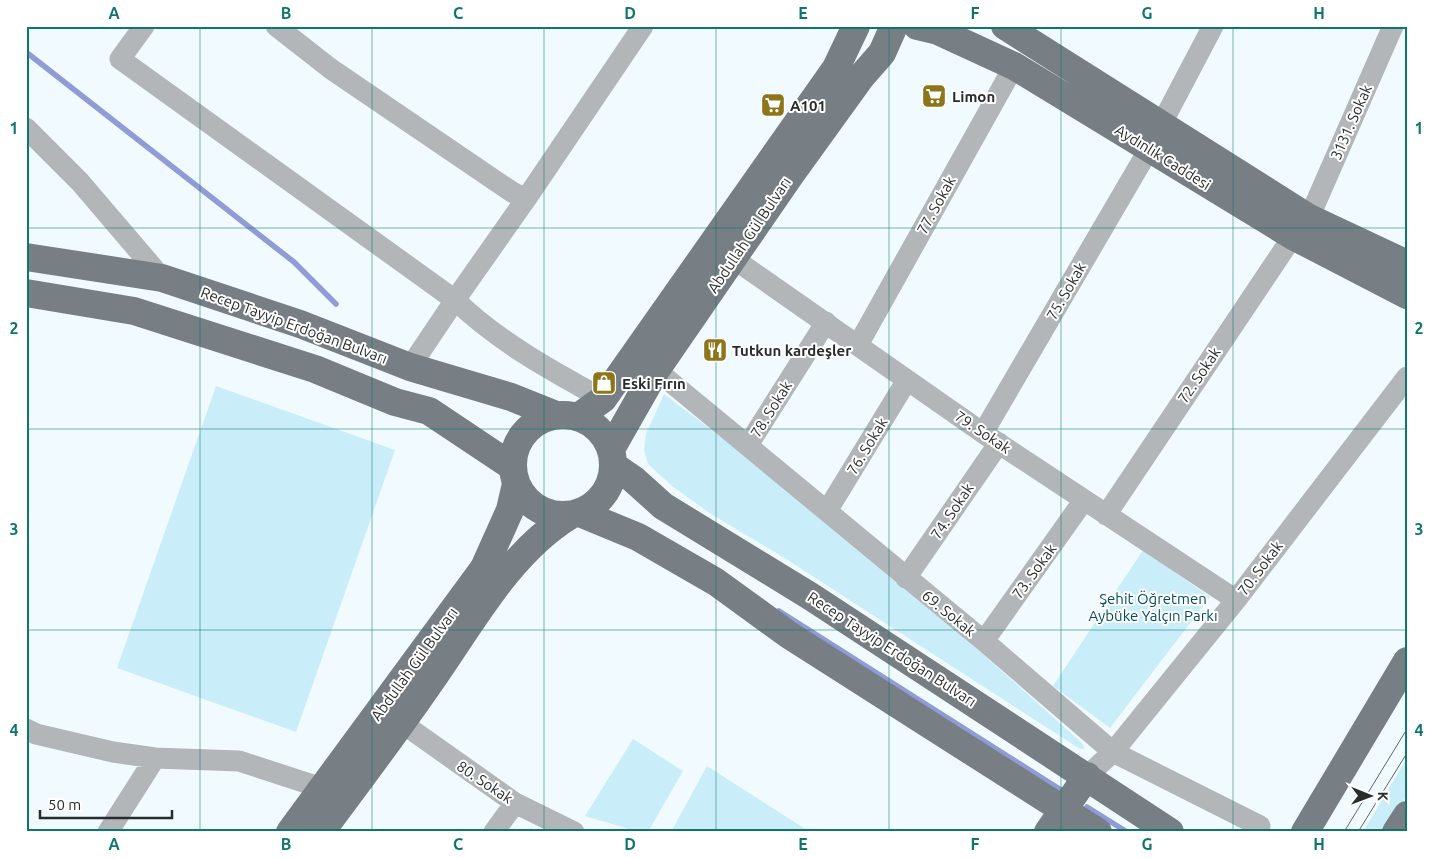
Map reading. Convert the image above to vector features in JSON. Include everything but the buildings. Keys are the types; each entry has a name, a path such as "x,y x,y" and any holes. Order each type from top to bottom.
{"main road":[{"name":"Abdullah Gül Bulvarı","path":"567,416 603,399 836,68 856,26"},
{"name":"Abdullah Gül Bulvarı","path":"613,457 656,370 734,260 791,174 861,77 882,52 894,26"},
{"name":"Aydınlık Caddesi","path":"917,26 938,31 1014,66 1149,149 1301,227 1407,264"},
{"name":"Aydınlık Caddesi","path":"1005,26 1162,123 1301,227 1407,295"},
{"name":"Recep Tayyip Erdoğan Bulvarı","path":"26,257 162,278 300,324 410,368 511,397 567,416"},
{"path":"26,293 134,311 315,369 395,402 429,411 491,450 515,476"},
{"path":"567,416 598,429 613,457 610,484 605,494 590,508 575,514 558,516 538,509 522,494 515,476 515,451 526,431 544,418 567,416"},
{"name":"Recep Tayyip Erdoğan Bulvarı","path":"613,457 633,479 663,506 810,596 1170,832"},
{"name":"Abdullah Gül Bulvarı","path":"290,832 484,568 510,510 515,476"},
{"name":"Abdullah Gül Bulvarı","path":"321,832 402,724 507,573 550,528 575,514"},
{"path":"575,514 638,537 716,582 788,635 1098,832"},
{"path":"1305,832 1407,661"},
{"path":"1048,832 1087,776"},
{"path":"1396,832 1407,815"}],"street":[{"path":"144,26 120,59 455,300 476,320 532,360 603,399"},
{"path":"276,26 331,69 512,192 526,199"},
{"path":"1162,123 1213,26"},
{"name":"3131. Sokak","path":"1301,227 1393,26"},
{"path":"410,368 526,199 636,29"},
{"name":"77. Sokak","path":"858,345 1014,66"},
{"path":"26,128 80,182 162,278"},
{"name":"75. Sokak","path":"991,438 1149,149"},
{"name":"72. Sokak","path":"1106,515 1301,227"},
{"name":"79. Sokak","path":"734,260 991,438 1236,600"},
{"name":"78. Sokak","path":"748,445 826,322"},
{"name":"69. Sokak","path":"656,370 984,641 1113,752 1260,826"},
{"name":"70. Sokak","path":"1087,776 1113,752 1236,600 1407,376"},
{"name":"76. Sokak","path":"827,511 907,380"},
{"name":"74. Sokak","path":"906,578 991,438"},
{"name":"73. Sokak","path":"984,641 1084,500"},
{"name":"80. Sokak","path":"402,724 515,802 574,832"},
{"path":"26,729 36,734 113,752 155,758 239,761 322,788"},
{"path":"108,832 155,758"},
{"path":"494,832 515,802"}],"green space":[{"path":"216,386 395,450 296,732 117,668"},
{"path":"664,394 774,477 964,637 1082,743 1085,749 1080,749 783,557 711,514 672,486 648,464 644,450 646,434"},
{"name":"Şehit Öğretmen Aybüke Yalçın Parkı","path":"1143,550 1210,597 1110,728 1053,686"},
{"path":"633,739 683,771 648,832 639,832 585,816"},
{"path":"1407,758 1407,795 1385,832 1363,832"},
{"path":"707,766 810,832 671,832"}],"waterway":[{"path":"26,52 294,262 336,304"},
{"path":"779,611 1061,790"},
{"path":"1087,807 1127,832"}],"tram line":[{"path":"1344,832 1407,729"},
{"path":"1358,832 1407,753"}],"place":[{"name":"Limon","path":"934,96"},
{"name":"A101","path":"773,105"},
{"name":"Tutkun kardeşler","path":"715,350"},
{"name":"Eski Fırın","path":"604,383"}]}
